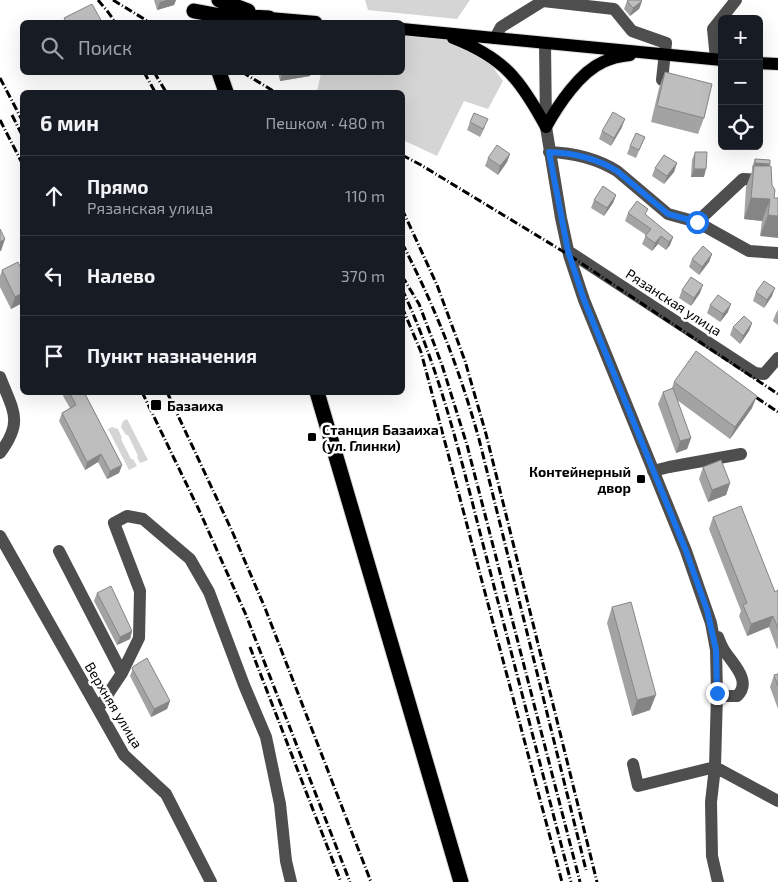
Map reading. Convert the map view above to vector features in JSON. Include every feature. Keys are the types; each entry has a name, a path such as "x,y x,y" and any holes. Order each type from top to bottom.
{"highway":[{"path":"219,0 230,6 269,18"},
{"path":"197,11 221,16 269,18"},
{"path":"256,20 269,18"},
{"path":"220,75 225,90"},
{"path":"318,395 461,882"}],"main road":[{"path":"269,18 292,20"},
{"path":"405,29 718,59"},
{"path":"439,32 477,47 496,60 524,88 546,127 563,100 601,62 616,57 645,53"},
{"path":"763,63 778,64"}],"street":[{"path":"724,15 736,0"},
{"path":"495,38 501,27 543,1 614,9 632,31 666,43 662,80 688,85"},
{"path":"718,22 713,28 718,54"},
{"path":"544,43 546,127 568,251 584,300 692,565 711,623 725,652 742,677 743,686 737,696 731,697 717,693"},
{"path":"549,152 576,154 608,166 617,171 668,214 697,222 749,251 778,253"},
{"path":"697,222 743,179 768,180 771,183 771,191"},
{"name":"Рязанская улица","path":"568,251 755,373 764,374 778,358"},
{"path":"0,377 14,413 15,424 11,439 0,453"},
{"path":"653,471 740,454"},
{"path":"98,709 122,673 140,638 140,590 114,523 127,516 143,519 190,559 209,592 266,737 280,804 290,882"},
{"name":"Верхняя улица","path":"1,540 124,755 166,794 212,882"},
{"path":"59,551 122,673"},
{"path":"711,623 716,650 717,693 715,767 711,802 712,856 718,882"},
{"path":"633,764 638,786 715,767 778,801"}],"shaded area":[{"path":"365,0 470,0 457,19 368,10"},
{"path":"405,35 441,37 487,59 503,81 488,109 464,101 437,156 405,141 405,90 317,90 321,75 405,75"},
{"path":"127,419 148,460 140,463 128,435 126,435 121,427 123,421"},
{"path":"112,427 118,429 131,459 133,459 137,466 129,470 108,429"}],"building":[{"path":"628,0 641,0 642,1 633,8"},
{"path":"92,4 101,20 65,20 64,18"},
{"path":"665,72 712,84 704,118 657,106"},
{"path":"613,112 625,119 614,138 602,131"},
{"path":"474,113 488,119 483,129 470,122"},
{"path":"636,133 645,137 639,150 630,146"},
{"path":"497,145 510,154 500,166 488,158"},
{"path":"695,152 707,152 706,169 694,169"},
{"path":"664,155 677,163 667,176 655,168"},
{"path":"755,159 770,160 770,164 755,163"},
{"path":"754,166 771,166 772,185 775,190 774,198 778,198 778,216 768,215 770,199 751,198"},
{"path":"603,186 616,195 607,208 594,200"},
{"path":"637,201 648,209 645,214 673,237 669,242 661,236 655,243 645,236 651,229 628,213"},
{"path":"0,229 5,239 0,242"},
{"path":"703,246 712,254 702,267 692,259"},
{"path":"18,262 20,266 20,294 15,297 2,270"},
{"path":"691,277 703,285 694,298 682,290"},
{"path":"764,281 775,288 767,300 756,292"},
{"path":"718,295 731,304 723,314 710,305"},
{"path":"744,316 752,323 743,336 733,327"},
{"path":"696,351 757,396 735,427 674,382"},
{"path":"673,388 691,438 680,441 663,392"},
{"path":"71,395 86,395 122,465 110,471 101,454 87,462 62,413 76,405"},
{"path":"721,460 730,483 712,490 703,467"},
{"path":"741,506 775,592 778,590 778,628 773,616 751,624 743,605 747,603 713,517"},
{"path":"111,586 132,631 120,637 97,593"},
{"path":"631,602 656,695 637,700 612,607"},
{"path":"147,658 170,701 154,709 132,668"},
{"path":"778,674 778,686 774,675"}],"railway":[{"path":"98,0 114,20"},
{"path":"113,0 146,20"},
{"path":"146,75 154,90"},
{"path":"156,75 165,90"},
{"path":"247,75 272,90"},
{"path":"0,78 20,116"},
{"path":"12,115 20,131"},
{"path":"0,120 20,159"},
{"path":"405,157 569,255 778,394"},
{"path":"405,216 437,285 465,361 486,434 597,882"},
{"path":"405,249 426,291 455,363 479,439 586,870"},
{"path":"405,281 419,304 442,365 467,445 580,882"},
{"path":"405,296 416,320 450,418 571,882"},
{"path":"405,314 421,352 562,882"},
{"path":"745,390 778,412"},
{"path":"143,395 199,510 246,615 350,882"},
{"path":"168,395 232,531 265,608 371,882"},
{"path":"250,647 341,882"}],"place":[{"name":"Базаиха","path":"156,405"},
{"name":"Станция Базаиха (ул. Глинки)","path":"312,437"},
{"name":"Контейнерный двор","path":"641,479"}],"route":[{"path":"697,222 668,214 617,171 608,166 576,154 549,152 568,251 584,300 686,551 707,610 716,650 717,693"}]}
